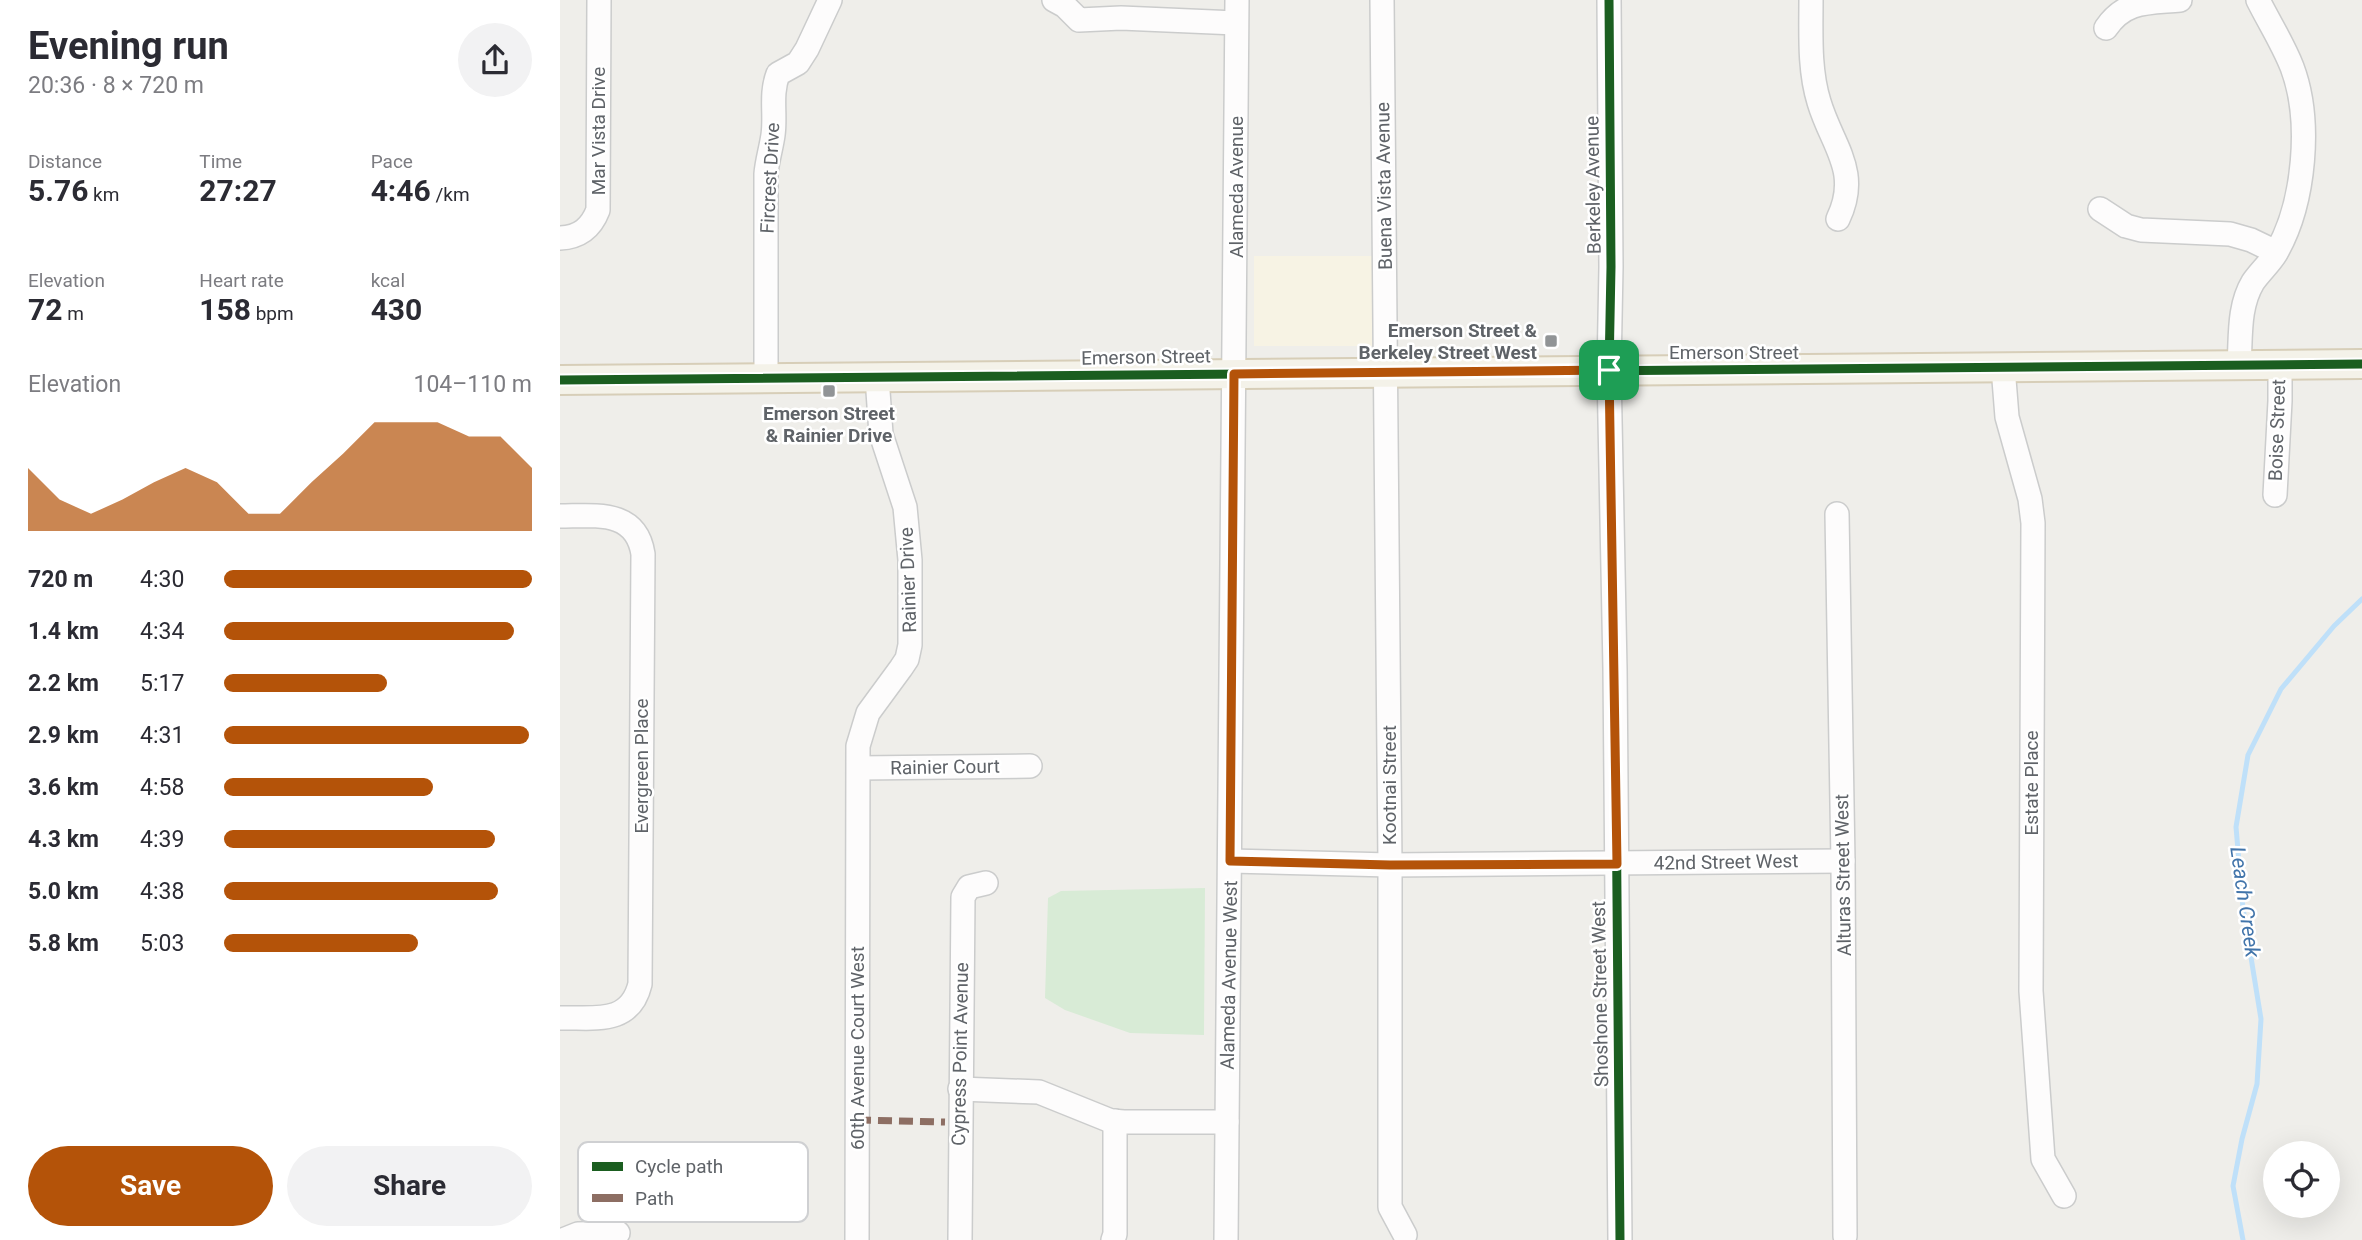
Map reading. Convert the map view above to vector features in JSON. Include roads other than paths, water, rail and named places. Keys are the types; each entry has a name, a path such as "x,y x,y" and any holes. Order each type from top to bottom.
{"main road":[{"name":"Emerson Street","path":"560,380 2362,364"}],"street":[{"name":"Mar Vista Drive","path":"560,239 585,231 594,221 598,210 599,0"},
{"name":"Fircrest Drive","path":"766,377 766,174 773,135 772,88 778,74 798,63 830,0"},
{"path":"1054,0 1065,6 1079,20 1121,18 1237,23"},
{"name":"Alameda Avenue","path":"1234,374 1237,0"},
{"name":"Buena Vista Avenue","path":"1382,0 1386,373"},
{"name":"Berkeley Avenue","path":"1609,0 1609,370"},
{"path":"1811,0 1812,57 1819,103 1838,144 1846,172 1845,204 1838,219"},
{"path":"2106,28 2116,13 2128,6 2140,2 2180,0"},
{"path":"2239,365 2243,304 2254,282 2276,252 2295,203 2304,152 2303,120 2291,66 2258,0"},
{"path":"2100,209 2126,226 2141,230 2230,234 2276,252"},
{"name":"Boise Street","path":"2275,495 2280,365"},
{"name":"Estate Place","path":"2003,367 2007,417 2030,499 2033,523 2030,949 2043,1159 2064,1196"},
{"name":"Shoshone Street West","path":"1609,370 1620,1240"},
{"name":"Kootnai Street","path":"1386,373 1390,1207 1405,1235"},
{"name":"Alameda Avenue West","path":"1226,1240 1234,374"},
{"name":"Rainier Drive","path":"859,857 858,747 863,724 907,659 910,645 910,561 905,507 881,434 877,377"},
{"name":"Alturas Street West","path":"1838,514 1845,1236"},
{"name":"Evergreen Place","path":"560,516 606,516 618,519 630,526 638,537 643,554 640,985 631,1006 621,1013 610,1017 560,1018"},
{"name":"Rainier Court","path":"859,768 1030,766"},
{"name":"60th Avenue Court West","path":"857,1240 859,857"},
{"name":"42nd Street West","path":"1230,861 1390,865 1843,861"},
{"name":"Cypress Point Avenue","path":"960,1240 962,897 969,887 986,883"},
{"path":"960,1089 1039,1092 1115,1121 1227,1122"},
{"path":"1113,1240 1115,1121"},
{"path":"563,1240 578,1234 618,1233"}],"waterway":[{"name":"Leach Creek","path":"2243,1240 2233,1186 2257,1084 2261,1019 2243,908 2236,827 2248,755 2281,689 2334,626 2362,599"}],"place":[{"name":"Emerson Street & Berkeley Street West","path":"1551,341"},
{"name":"Emerson Street & Rainier Drive","path":"829,391"}]}
